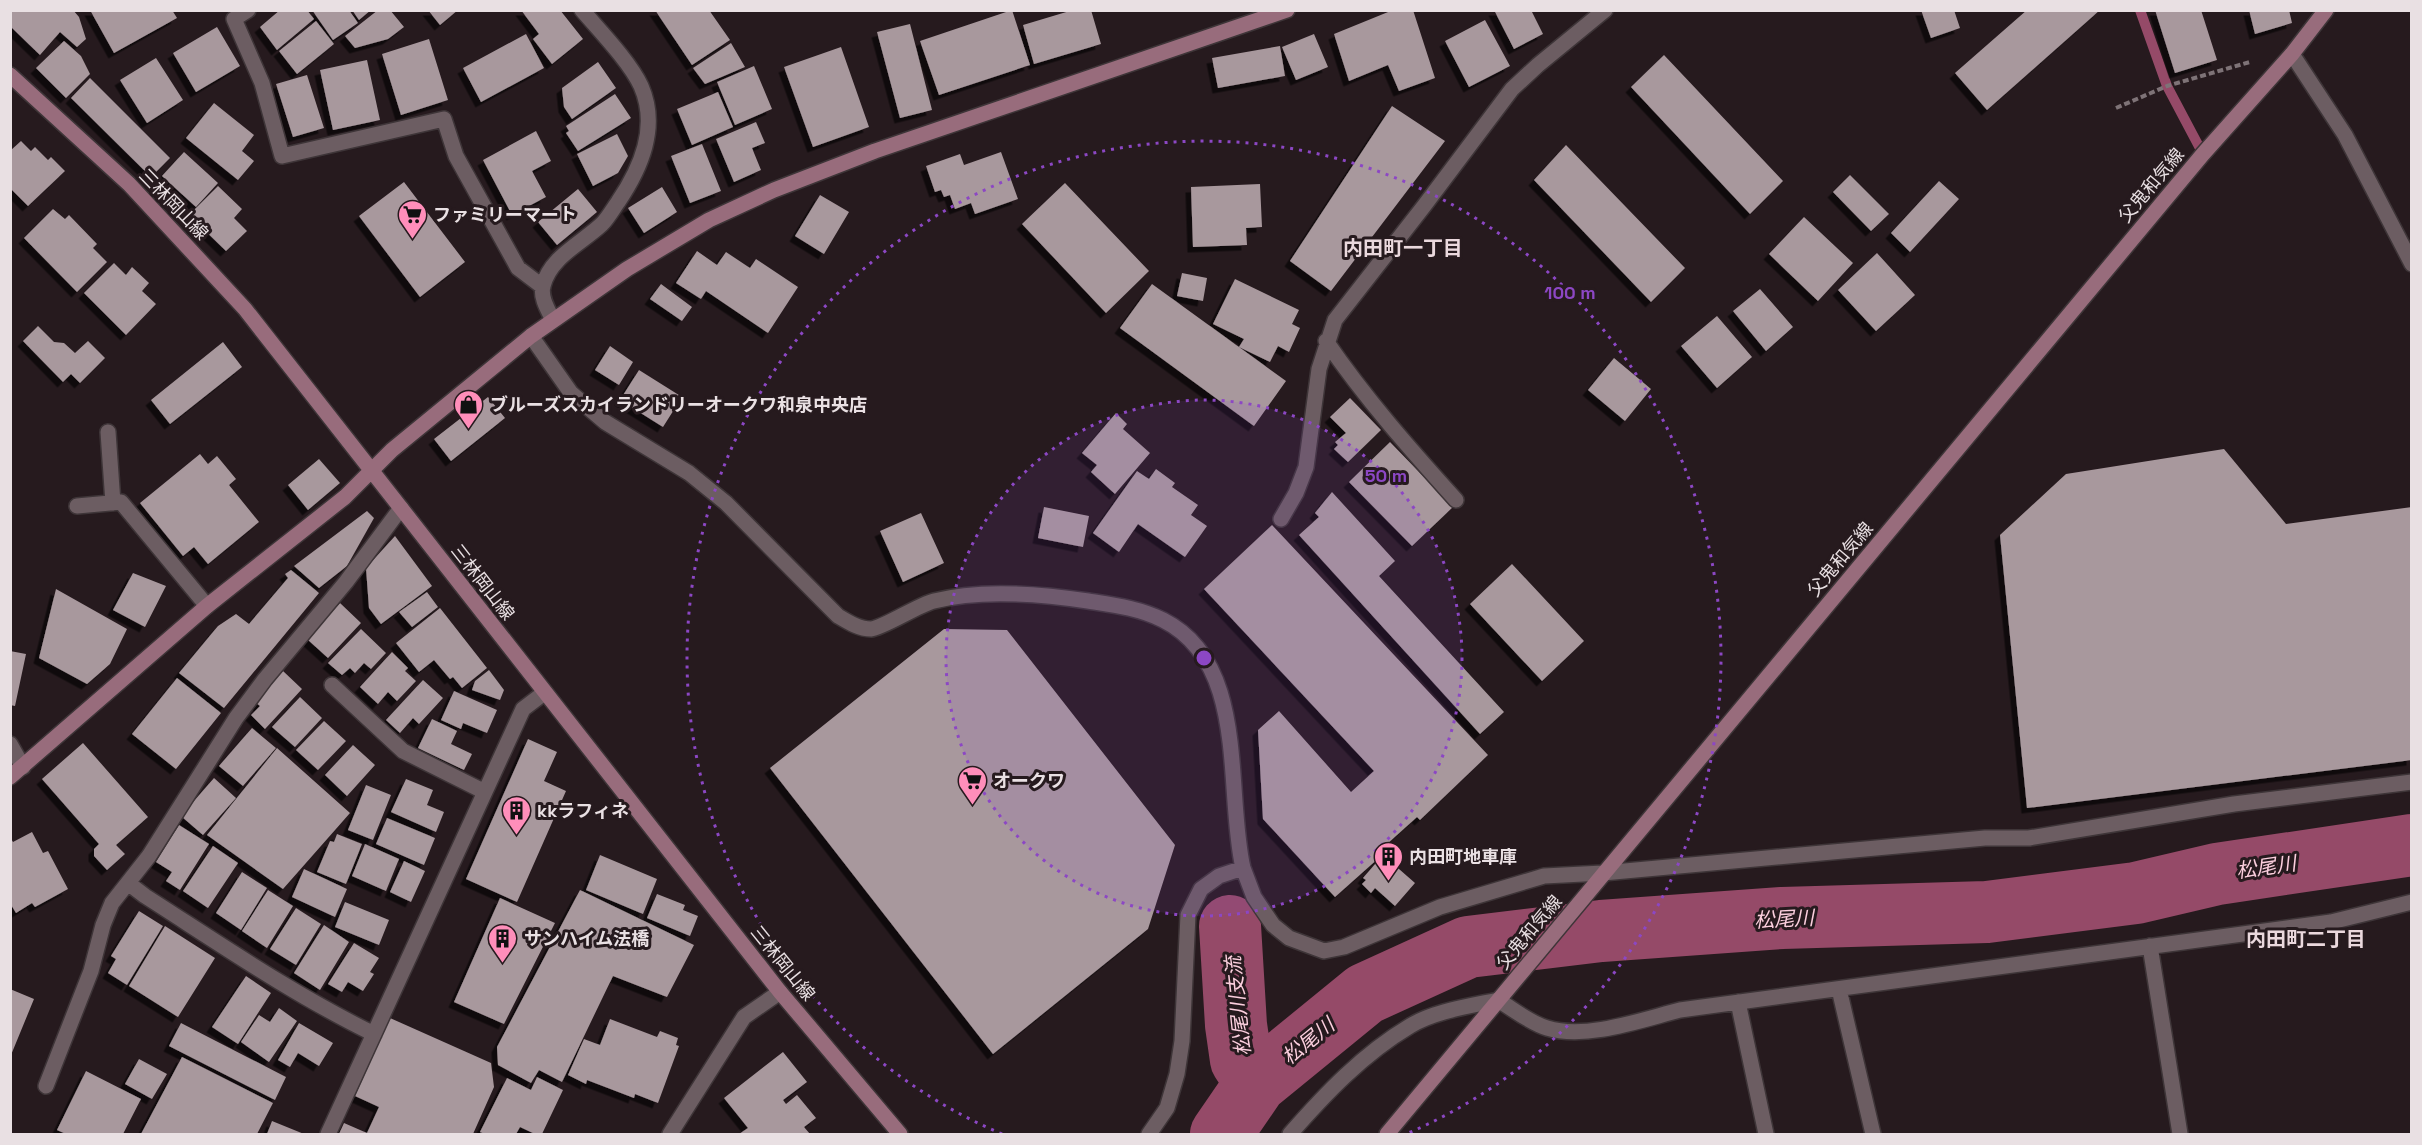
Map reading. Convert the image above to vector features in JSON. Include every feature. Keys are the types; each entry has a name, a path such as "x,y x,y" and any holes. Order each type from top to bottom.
{"main road":[{"path":"10,777 207,606 345,497 392,450 531,336 627,269 709,220 774,190 874,151 1287,10"},
{"name":"父鬼和気線","path":"1387,1134 2203,154 2292,54 2326,10"},
{"name":"三林岡山線","path":"10,75 129,184 245,309 780,992 900,1134"}],"street":[{"path":"553,320 545,306 543,287 550,270 558,259 604,222 623,195 645,152 648,131 647,110 641,86 582,10"},
{"path":"1281,519 1296,493 1306,467 1319,369 1326,340 1335,320 1512,89 1605,10"},
{"path":"243,12 234,19 262,83 282,156 444,120 456,156 518,268 543,287"},
{"path":"2292,54 2345,135 2412,264"},
{"path":"531,336 571,393 605,422 689,473 726,503 838,616 855,626 873,629 933,601 972,595 996,595 1068,598 1131,608 1162,619 1182,631 1206,659 1216,678 1222,699 1231,759 1237,840 1254,897 1273,925 1297,941 1324,951 1344,947 1440,907 1544,876 1603,873 1985,838 2029,838 2234,804 2412,782"},
{"path":"1326,340 1353,380 1395,433 1456,500"},
{"path":"108,432 113,503"},
{"path":"77,507 121,502 207,606"},
{"path":"46,1086 91,971 103,925 112,903 149,856 243,708 346,582 400,508"},
{"path":"332,686 402,751 485,792"},
{"path":"328,1134 523,709 544,693"},
{"path":"10,744 23,767"},
{"path":"1149,1134 1167,1108 1179,1063 1188,915 1201,889 1219,876 1244,868"},
{"path":"128,883 294,991 374,1034"},
{"path":"1290,1134 1344,1076 1411,1025 1456,1008 1498,1000 1545,1028 1569,1033 1627,1024 1680,1010 2331,922 2412,902"},
{"path":"2150,946 2180,1134"},
{"path":"1839,988 1873,1134"},
{"path":"670,1134 744,1017 780,992"},
{"path":"1738,1002 1766,1134"}],"path":[{"path":"2116,108 2167,86 2254,61 2292,54"}],"building":[{"path":"10,10 73,10 79,17 86,39 77,47 60,32 40,55 10,26"},
{"path":"90,10 172,10 177,18 114,53"},
{"path":"280,10 307,10 314,19 277,50 260,27"},
{"path":"312,10 349,10 358,23 333,40"},
{"path":"352,10 371,10 359,20"},
{"path":"378,10 390,10 404,27 388,39 355,48 345,36"},
{"path":"428,10 458,10 440,25"},
{"path":"521,10 560,10 583,39 552,64 533,39 539,34"},
{"path":"655,10 709,10 730,40 692,65"},
{"path":"1012,10 1030,65 939,95 920,41"},
{"path":"1073,10 1091,10 1101,44 1034,64 1023,25"},
{"path":"1393,10 1413,10 1435,78 1399,91 1388,65 1349,81 1334,34"},
{"path":"1494,10 1531,10 1543,34 1514,49"},
{"path":"1921,10 1954,10 1960,28 1931,38"},
{"path":"2027,10 2100,10 1987,110 1955,73"},
{"path":"2155,10 2201,10 2217,60 2175,73"},
{"path":"2249,10 2289,10 2292,23 2255,34"},
{"path":"1485,20 1510,66 1469,87 1445,41"},
{"path":"316,21 334,44 297,74 279,51"},
{"path":"910,24 932,110 900,118 877,32"},
{"path":"217,27 240,66 196,92 173,53"},
{"path":"526,34 544,68 481,102 463,68"},
{"path":"1314,34 1328,67 1296,80 1282,47"},
{"path":"429,39 448,100 401,115 382,54"},
{"path":"64,41 81,56 90,74 66,98 36,68"},
{"path":"731,43 745,67 705,84 693,68"},
{"path":"1280,46 1285,76 1218,88 1212,58"},
{"path":"841,47 869,127 813,147 784,67"},
{"path":"1664,55 1783,181 1750,214 1631,87"},
{"path":"156,58 183,100 147,123 120,80"},
{"path":"367,60 380,120 333,130 320,70"},
{"path":"598,62 616,88 572,119 564,107 562,88"},
{"path":"754,66 772,109 735,125 717,82"},
{"path":"307,75 324,128 293,137 276,84"},
{"path":"90,78 170,158 151,177 71,98"},
{"path":"718,92 733,127 692,145 677,109"},
{"path":"615,94 631,118 578,151 566,133 569,131 566,126"},
{"path":"214,103 254,135 242,151 254,161 238,180 186,138"},
{"path":"1392,106 1445,141 1331,291 1290,261"},
{"path":"756,122 765,143 752,148 761,170 734,182 716,139"},
{"path":"536,131 551,161 532,171 546,197 512,215 483,160"},
{"path":"617,134 628,156 618,173 593,186 577,154"},
{"path":"21,141 31,151 35,147 48,160 51,157 65,171 28,206 10,188 10,151"},
{"path":"702,144 721,191 690,203 671,156"},
{"path":"1566,145 1685,268 1651,302 1534,180"},
{"path":"184,152 218,183 196,207 162,176"},
{"path":"1001,152 1018,199 975,214 971,203 955,209 950,195 944,197 941,190 935,192 926,166 960,154 964,165"},
{"path":"1850,175 1889,214 1871,231 1833,192"},
{"path":"1939,181 1959,199 1910,252 1891,233"},
{"name":"ファミリーマート","path":"404,182 465,262 420,297 359,216"},
{"path":"1065,183 1149,271 1106,313 1022,224"},
{"path":"1260,184 1262,227 1246,228 1247,245 1193,247 1191,187"},
{"path":"218,186 242,209 234,218 247,231 226,251 189,215"},
{"path":"662,187 677,212 644,233 628,208"},
{"path":"578,189 597,212 557,245 538,222"},
{"path":"820,195 849,212 824,254 795,236"},
{"path":"53,209 65,219 69,215 97,244 93,248 107,262 77,292 24,238"},
{"path":"1804,217 1853,263 1818,301 1769,254"},
{"path":"697,251 717,265 726,252 750,268 756,259 798,287 768,333 706,291 701,299 676,283"},
{"path":"1877,253 1915,295 1876,331 1838,290"},
{"path":"114,263 126,275 132,267 149,283 142,291 156,304 126,335 84,293"},
{"path":"1182,273 1207,278 1203,301 1177,296"},
{"path":"1235,279 1299,310 1292,324 1300,328 1289,352 1278,346 1270,362 1239,347 1244,339 1213,324"},
{"path":"661,284 692,307 682,321 650,299"},
{"path":"1152,284 1286,381 1254,426 1120,328"},
{"path":"1760,289 1793,327 1766,351 1733,311"},
{"path":"1717,316 1752,357 1717,388 1681,346"},
{"path":"38,326 54,342 64,343 75,353 88,341 105,358 80,383 71,374 63,382 23,341"},
{"path":"223,342 242,367 170,424 151,400"},
{"path":"610,346 633,362 619,385 595,370"},
{"path":"1614,358 1651,389 1625,421 1588,390"},
{"path":"639,370 682,397 663,427 620,400"},
{"name":"ブルーズスカイランドリーオークワ和泉中央店","path":"488,397 505,418 451,461 434,439"},
{"path":"1350,398 1381,430 1348,462 1334,449 1338,445 1335,442 1346,433 1330,417"},
{"path":"1116,413 1127,424 1123,429 1150,453 1115,494 1091,472 1097,465 1082,453"},
{"path":"1390,442 1453,507 1412,546 1349,482"},
{"path":"2224,449 2286,524 2412,507 2412,760 2027,808 2000,535 2066,474"},
{"path":"200,454 208,464 217,456 236,479 229,485 259,522 208,564 194,547 183,556 140,503"},
{"path":"319,459 340,483 308,510 288,485"},
{"path":"1156,469 1175,483 1172,487 1198,505 1191,515 1207,526 1185,557 1138,524 1119,552 1093,533 1137,471 1149,479"},
{"path":"1332,492 1395,561 1379,576 1504,712 1480,734 1299,535 1319,517 1315,513"},
{"path":"1044,507 1089,516 1083,547 1038,538"},
{"path":"367,511 374,518 347,566 319,588 294,566"},
{"path":"921,513 944,563 903,582 880,531"},
{"path":"1272,525 1488,755 1420,820 1417,817 1387,844 1390,848 1335,897 1263,819 1258,730 1279,711 1351,792 1374,771 1204,589"},
{"path":"395,536 432,586 381,624 369,608 366,568"},
{"path":"1512,564 1584,641 1542,681 1470,604"},
{"path":"291,570 319,593 224,708 179,673 218,626 236,614 249,624 288,578 285,574"},
{"path":"133,573 166,586 145,627 113,610"},
{"path":"56,589 127,629 110,664 87,684 39,658"},
{"path":"427,592 438,607 412,627 399,612"},
{"path":"340,603 361,623 328,658 307,639"},
{"path":"440,608 487,668 462,688 453,677 450,679 434,660 419,672 396,643"},
{"path":"361,629 386,653 371,669 364,663 355,673 350,668 342,675 328,663"},
{"name":"オークワ","path":"944,629 1007,630 1175,845 1148,929 993,1054 770,768"},
{"path":"10,651 26,654 15,706 10,705"},
{"path":"392,652 408,668 405,671 416,681 397,701 388,692 378,704 360,687"},
{"path":"489,670 504,690 500,700 472,690 475,681"},
{"path":"283,671 302,689 265,729 251,715 260,706 255,702"},
{"path":"177,678 221,713 176,769 132,734"},
{"path":"423,680 443,698 419,724 413,718 400,733 386,720"},
{"path":"454,691 497,710 487,733 463,723 461,729 441,720"},
{"path":"300,697 322,718 295,747 272,727"},
{"path":"432,719 457,731 451,744 472,754 464,770 418,748"},
{"path":"324,721 346,741 318,770 296,750"},
{"path":"252,728 276,748 243,786 219,766"},
{"name":"kkラフィネ","path":"528,739 557,752 544,781 566,791 517,902 466,879"},
{"path":"83,743 148,817 116,845 125,854 107,870 94,856 94,849 99,844 42,779"},
{"path":"353,745 375,765 347,796 325,775"},
{"path":"277,748 350,813 283,889 207,835"},
{"path":"214,778 236,798 203,835 181,816"},
{"path":"406,779 433,790 427,805 444,812 436,832 391,812"},
{"path":"366,785 391,795 373,840 348,830"},
{"path":"387,818 435,838 424,865 376,844"},
{"path":"179,825 209,844 180,890 166,881 172,872 156,862"},
{"path":"32,832 43,853 48,851 68,889 35,907 32,903 16,913 10,903 10,837 13,842"},
{"path":"337,834 362,844 346,884 317,872 330,841 334,842"},
{"path":"365,844 399,859 386,891 352,876"},
{"path":"213,846 238,863 208,908 183,891"},
{"path":"600,855 657,879 643,914 586,890"},
{"name":"内田町地車庫","path":"1383,855 1415,883 1395,906 1375,888 1371,893 1362,884 1366,880 1363,878"},
{"path":"404,861 425,871 411,902 390,892"},
{"path":"304,869 347,889 335,917 292,897"},
{"path":"242,872 267,888 241,930 216,913"},
{"path":"268,890 293,906 267,948 242,931"},
{"path":"580,890 694,945 667,997 613,976 562,1082 539,1070 531,1083 498,1065 497,1047"},
{"path":"657,894 685,905 683,910 698,916 690,936 647,918"},
{"name":"サンハイム法橋","path":"500,898 555,923 504,1024 454,1002"},
{"path":"345,902 389,920 379,945 335,927"},
{"path":"296,908 321,924 296,965 270,949"},
{"path":"139,911 163,926 127,985 108,973 116,959 111,956"},
{"path":"324,925 349,942 320,990 294,973"},
{"path":"165,926 215,958 178,1017 129,986"},
{"path":"354,943 379,958 370,972 374,974 363,991 348,982 342,992 328,984"},
{"path":"246,976 271,993 238,1044 212,1027"},
{"path":"10,989 34,999 11,1055 10,1055"},
{"path":"279,1008 297,1021 269,1062 241,1042 259,1015 270,1022"},
{"path":"390,1018 491,1063 494,1087 473,1134 339,1134 344,1123 367,1133 379,1107 355,1096"},
{"path":"610,1019 657,1037 660,1031 678,1038 676,1045 679,1046 658,1103 635,1094 634,1098 587,1080 586,1084 568,1075 584,1039 600,1045"},
{"path":"181,1023 286,1077 275,1100 169,1046"},
{"path":"299,1023 333,1043 319,1066 298,1053 290,1067 278,1060"},
{"path":"783,1052 807,1082 783,1100 786,1104 797,1095 816,1118 804,1127 810,1134 739,1134 748,1128 724,1098"},
{"path":"182,1057 273,1103 257,1134 141,1134"},
{"path":"139,1059 167,1074 152,1099 125,1084"},
{"path":"86,1071 141,1099 123,1134 66,1134 57,1130"},
{"path":"537,1077 563,1090 542,1134 535,1134 520,1127 516,1134 480,1132 507,1078 531,1090"},
{"path":"272,1121 304,1134 267,1134"}],"waterway":[{"path":"2140,10 2167,86 2203,154"},
{"name":"松尾川","path":"1221,1134 1256,1083 1365,994 1468,947 1601,931 1782,918 1987,912 2136,893 2217,874 2412,845"},
{"name":"松尾川支流","path":"1230,926 1236,1025 1241,1060 1256,1083"}],"place":[{"name":"ファミリーマート","path":"412,240"},
{"name":"ブルーズスカイランドリーオークワ和泉中央店","path":"469,430"},
{"name":"オークワ","path":"972,806"},
{"name":"kkラフィネ","path":"516,836"},
{"name":"内田町地車庫","path":"1388,882"},
{"name":"サンハイム法橋","path":"503,964"}],"district":[{"name":"内田町一丁目","path":"1403,248"},
{"name":"内田町二丁目","path":"2306,939"}]}
